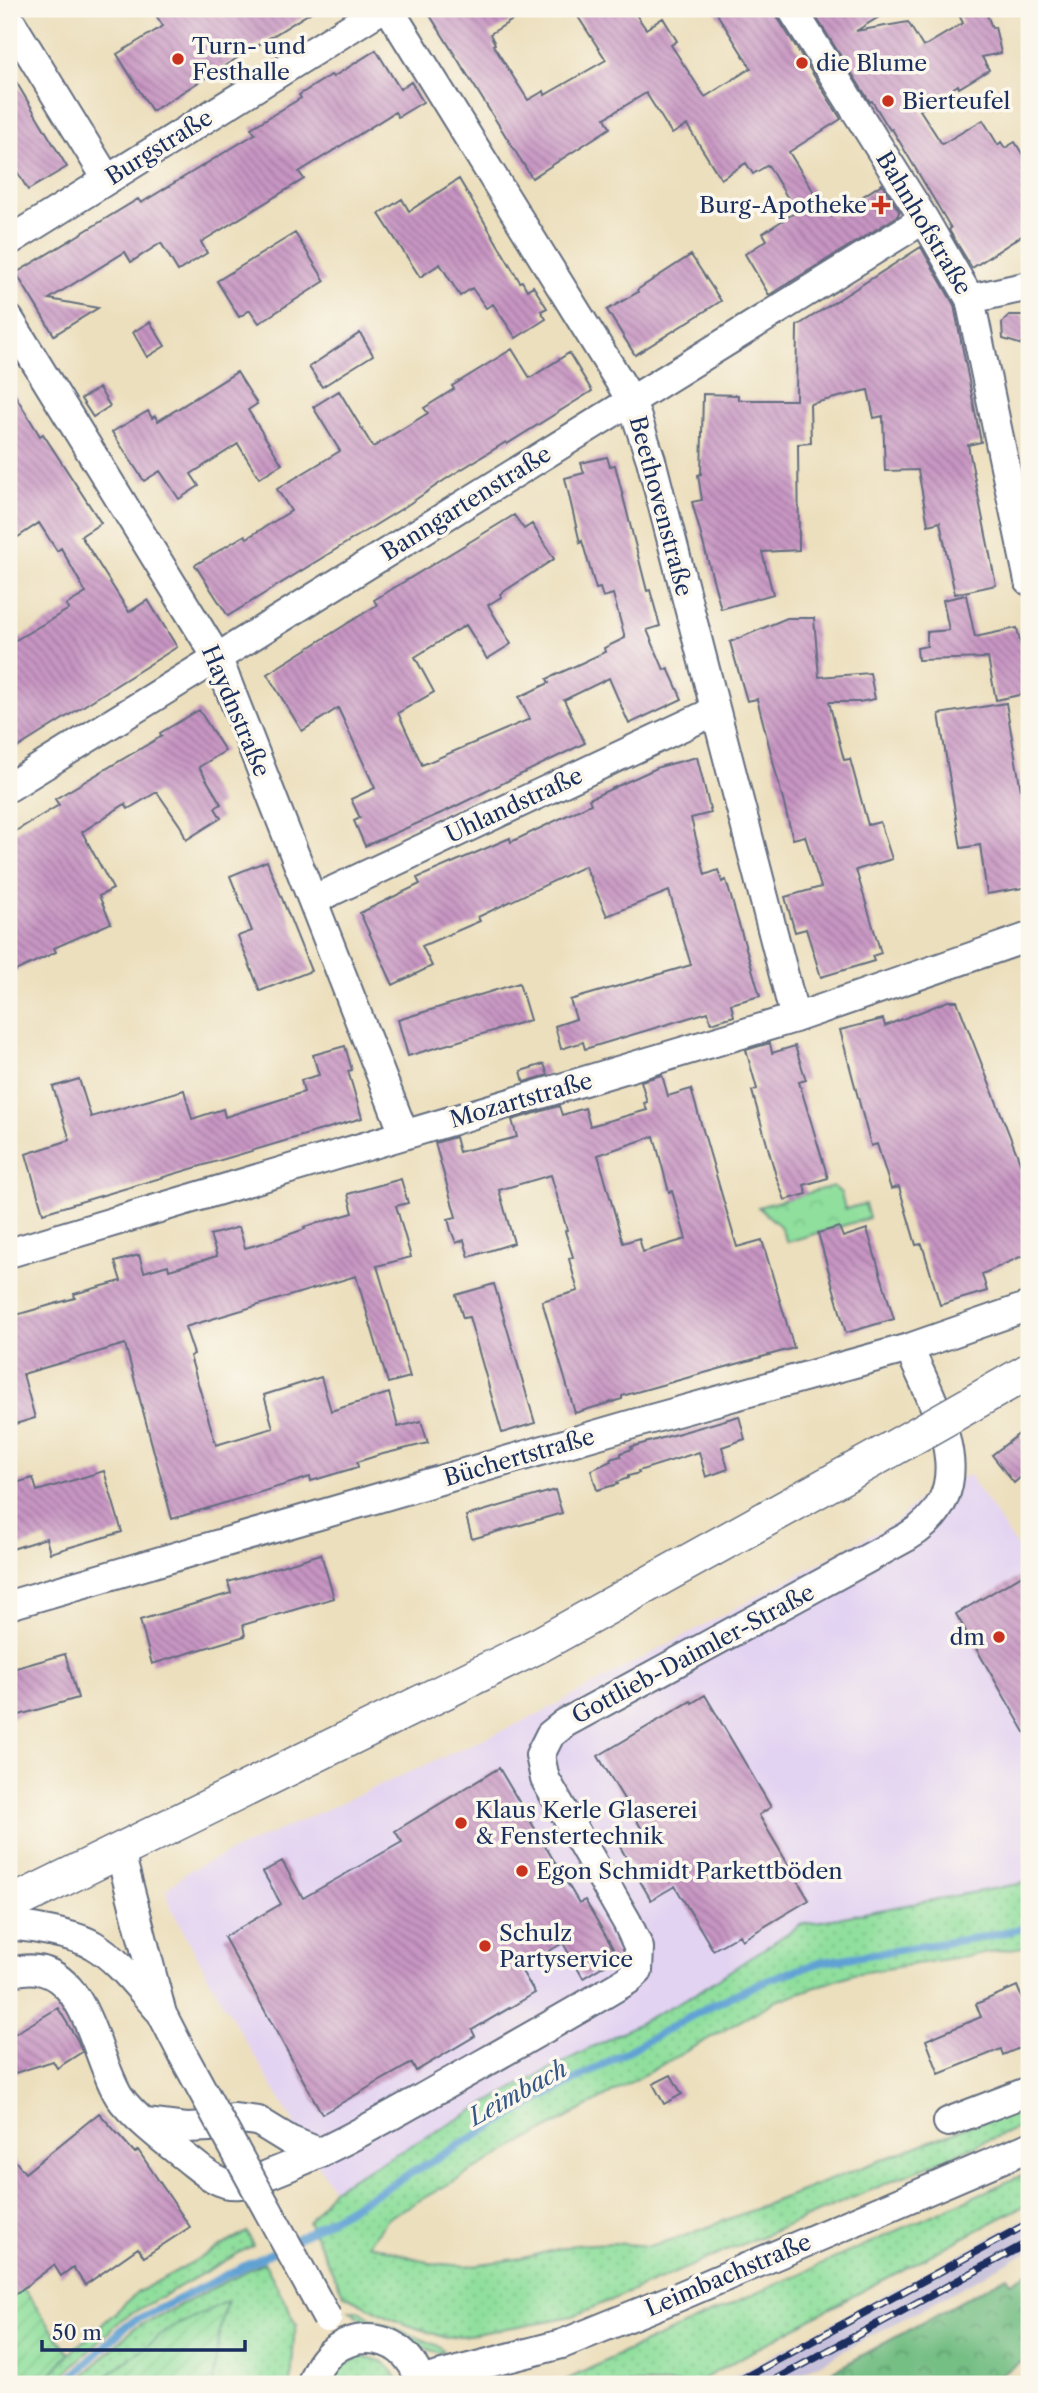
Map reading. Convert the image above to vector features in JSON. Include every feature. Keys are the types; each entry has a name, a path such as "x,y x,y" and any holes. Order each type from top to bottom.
{"main road":[{"path":"9,1905 539,1645 1029,1371"}],"street":[{"name":"Burgstraße","path":"9,242 381,9"},
{"name":"Beethovenstraße","path":"388,9 631,400 651,460 795,1018"},
{"name":"Bahnhofstraße","path":"792,9 924,219 970,299 1029,581"},
{"path":"9,19 107,179"},
{"name":"Banngartenstraße","path":"9,787 924,219"},
{"path":"970,299 1029,286"},
{"name":"Haydnstraße","path":"9,320 218,659 404,1133"},
{"name":"Uhlandstraße","path":"313,900 715,711"},
{"name":"Mozartstraße","path":"9,1254 404,1133 795,1018 1029,937"},
{"name":"Büchertstraße","path":"9,1605 572,1441 909,1348 1029,1306"},
{"name":"Gottlieb-Daimler-Straße","path":"9,1973 34,1970 50,1974 65,1984 86,2015 121,2099 209,2176 220,2182 239,2185 321,2153 615,1988 638,1971 639,1948 545,1779 540,1755 550,1735 565,1723 826,1582 907,1537 925,1524 942,1504 950,1479 950,1455 909,1348"},
{"path":"120,1852 162,2014 342,2344"},
{"path":"9,1925 58,1934 91,1944 114,1961 162,2014"},
{"path":"948,2122 1029,2091"},
{"path":"146,2123 186,2128 210,2126 233,2118 258,2121 289,2140 321,2153"},
{"name":"Leimbachstraße","path":"419,2383 562,2344 1029,2147"},
{"path":"312,2384 319,2364 334,2349 351,2340 371,2339 389,2344 405,2355 416,2371 419,2383"}],"shaded area":[{"path":"969,1475 1029,1565 1029,1882 800,1925 695,1994 527,2081 333,2189 216,1991 172,1910 166,1890 188,1871 535,1716 897,1521 925,1494"},
{"path":"1029,2217 1029,2251 782,2384 720,2384"}],"green space":[{"path":"833,1186 841,1193 845,1209 865,1204 869,1218 787,1242 780,1226 758,1207"},
{"path":"1029,1882 1029,1946 853,1974 776,2001 388,2218 368,2244 430,2263 466,2266 523,2258 574,2245 613,2243 649,2246 682,2237 1029,2103 1029,2123 573,2316 446,2338 399,2322 344,2295 308,2222 333,2189 527,2081 695,1994 800,1925"},
{"path":"1029,2172 1029,2203 694,2384 558,2384 620,2354"},
{"path":"247,2232 253,2245 122,2319 54,2384 42,2384 69,2354 138,2292"},
{"path":"264,2262 297,2324 291,2384 213,2384 219,2333 227,2302 169,2329 97,2384 75,2384 133,2329"},
{"path":"9,2268 69,2354 42,2384 9,2384"},
{"path":"1029,2272 1029,2358 985,2384 810,2384 1007,2276 1011,2282"},
{"path":"227,2301 219,2333 213,2384 97,2384 169,2329"},
{"path":"350,2310 359,2311 443,2350 441,2353 424,2348 367,2322"},
{"path":"360,2357 385,2364 399,2384 332,2384 342,2366"}],"building":[{"name":"Turn- und Festhalle","path":"152,9 316,9 152,111 117,54 163,26"},
{"path":"426,9 530,9 490,34 495,44 493,45 528,100 544,91 545,95 606,60 573,9 632,9 646,29 663,18 677,41 671,45 705,97 751,68 714,9 775,9 841,119 789,152 818,199 820,197 832,216 882,184 899,211 898,216 769,295 745,254 767,240 763,233 796,212 768,165 753,174 746,163 721,179 687,125 672,134 646,93 605,118 610,128 532,178"},
{"path":"811,9 892,9 856,31 908,22 923,47 963,23 958,13 985,9 992,28 995,27 1001,53 982,57 989,70 959,88 958,85 920,110 942,144 983,120 998,145 1001,142 1005,148 1015,142 1029,165 1029,231 972,268 892,129 890,130 872,101 870,102"},
{"path":"376,50 400,89 411,82 423,102 398,117 395,112 299,172 304,179 201,242 207,253 178,271 161,243 131,262 125,252 49,299 98,308 54,335 16,273 138,199 141,203 255,134 251,128 301,98 299,95 331,75 333,77"},
{"path":"9,70 67,167 28,190 9,158"},
{"path":"459,179 520,282 522,281 527,290 533,286 547,308 541,311 546,319 516,338 493,304 486,308 472,288 460,296 440,264 420,277 379,214 402,199 409,211"},
{"path":"295,233 325,281 259,323 250,310 239,317 217,281"},
{"path":"921,247 954,305 981,442 968,445 996,585 955,594 940,522 928,525 918,470 885,471 883,416 874,418 868,390 810,404 811,443 798,444 799,550 762,552 773,594 721,609 692,502 702,500 698,475 701,474 703,394 738,395 738,400 796,400 797,326"},
{"path":"691,255 721,301 635,355 607,310"},
{"path":"1009,315 1023,315 1026,346 1003,339 1002,323"},
{"path":"150,322 165,346 147,357 133,332"},
{"path":"360,333 373,355 322,387 309,367"},
{"path":"512,349 530,378 569,353 592,391 228,616 195,565 291,511 277,489 340,451 313,407 339,391 373,447 428,413 424,408 454,389 452,386"},
{"path":"237,372 257,404 248,410 282,464 259,478 238,444 191,474 199,486 179,499 160,471 144,481 112,432 148,411 152,418 155,416 158,421"},
{"path":"9,385 40,436 43,434 101,523 81,536 129,612 148,600 177,647 9,753 9,644 69,609 66,605 86,593 61,548 57,551 39,523 9,543"},
{"path":"99,388 110,406 93,417 81,399"},
{"path":"607,457 610,466 615,465 647,591 650,590 660,626 647,630 664,670 668,668 682,699 629,724 609,678 564,700 585,743 446,811 365,846 354,821 360,818 351,799 375,788 338,708 302,731 267,674 377,605 374,600 514,515 524,529 532,524 554,559 500,594 501,597 488,605 511,644 487,659 466,625 415,657 434,692 398,713 422,765 530,719 519,697 549,683 547,679 605,652 604,648 625,638 613,594 603,597 600,588 596,589 582,541 580,543 565,478 584,473 581,463"},
{"path":"966,595 975,637 1017,628 1029,693 996,700 988,658 918,660 917,648 927,646 927,632 949,630 943,600"},
{"path":"787,618 814,618 819,677 870,673 875,699 829,702 844,760 850,759 868,825 880,822 892,859 856,870 881,953 872,956 874,961 821,977 806,929 795,932 785,897 821,887 805,836 793,839 757,699 747,701 730,642"},
{"path":"1006,703 1029,837 1023,839 1029,887 987,894 980,845 961,848 939,714"},
{"path":"199,710 225,751 199,767 221,804 215,808 221,818 186,840 181,827 157,792 128,809 125,804 82,832 113,889 99,896 111,923 54,948 56,952 9,974 9,835 59,805 55,799 162,736 160,733"},
{"path":"697,757 711,813 691,818 705,875 718,870 722,882 726,880 760,996 731,1004 734,1016 711,1023 708,1012 585,1049 583,1042 561,1049 555,1026 576,1019 570,1000 691,965 669,891 607,916 585,866 478,917 480,921 422,946 432,966 393,985 360,913 420,884 417,878 510,838 511,842 591,804 589,799 659,767"},
{"path":"267,861 311,971 260,991 238,936 252,931 230,876"},
{"path":"519,983 530,1020 408,1056 398,1020"},
{"path":"948,1001 957,1001 1029,1185 1029,1253 982,1274 987,1291 940,1305 922,1244 916,1245 899,1187 891,1189 877,1144 871,1146 840,1030 883,1019 885,1026"},
{"path":"770,1043 772,1053 795,1046 806,1080 799,1082 828,1178 804,1185 807,1194 785,1200 752,1091 757,1089 746,1050"},
{"path":"345,1046 352,1070 348,1071 362,1118 43,1213 26,1154 70,1140 53,1087 79,1079 91,1117 184,1090 192,1119 223,1109 225,1117 304,1092 301,1080 319,1075 313,1055"},
{"path":"544,1064 548,1075 524,1082 521,1071"},
{"path":"662,1075 668,1096 691,1089 737,1247 762,1240 794,1348 622,1396 622,1399 575,1413 542,1301 578,1291 569,1259 573,1257 565,1231 567,1230 551,1175 499,1190 514,1243 469,1257 464,1240 456,1243 451,1230 448,1219 456,1217 435,1143 455,1137 459,1152 517,1137 512,1120 559,1106 562,1115 585,1108 590,1126 647,1110 641,1081","holes":["654,1136 669,1192 672,1191 686,1239 643,1252 639,1238 623,1243 598,1155"]},
{"path":"401,1179 408,1203 396,1206 411,1257 377,1266 410,1377 388,1383 356,1276 185,1327 194,1354 190,1356 216,1445 273,1428 264,1395 321,1377 331,1411 389,1393 398,1427 421,1421 428,1443 357,1462 358,1467 311,1481 310,1477 172,1519 125,1344 23,1374 35,1418 9,1426 9,1317 75,1298 74,1294 121,1281 115,1262 139,1255 144,1272 168,1265 169,1270 217,1256 210,1235 239,1227 245,1248 270,1241 305,1229 304,1227 353,1213 348,1194"},
{"path":"839,1227 843,1237 867,1229 894,1319 846,1333 818,1233"},
{"path":"494,1284 535,1423 502,1433 469,1317 463,1318 456,1295"},
{"path":"739,1416 745,1439 722,1447 728,1469 706,1477 699,1452 638,1471 639,1473 617,1482 618,1484 597,1490 591,1470 621,1456 621,1453 632,1449 631,1447"},
{"path":"1019,1434 1029,1446 1029,1470 1014,1483 992,1455"},
{"path":"104,1471 122,1532 50,1553 46,1538 9,1550 9,1485 33,1478 37,1491"},
{"path":"555,1490 562,1513 472,1539 466,1516"},
{"path":"321,1554 334,1598 243,1625 245,1636 152,1664 140,1620 231,1593 228,1582"},
{"name":"dm","path":"1029,1571 1029,1739 956,1614"},
{"path":"65,1654 78,1698 9,1718 9,1670"},
{"path":"705,1695 771,1807 759,1815 809,1900 742,1940 739,1935 713,1950 675,1886 651,1900 619,1845 643,1831 598,1756"},
{"path":"499,1768 579,1903 585,1900 618,1957 583,1978 563,1943 520,1968 535,1993 472,2030 475,2036 416,2071 412,2063 322,2114 224,1937 281,1904 263,1872 282,1861 303,1898 402,1842 395,1831"},
{"path":"1017,1986 1029,2015 1029,2044 1003,2055 1001,2049 939,2074 926,2040 981,2017 976,2004"},
{"path":"58,2008 82,2052 57,2068 53,2061 9,2075 9,2037"},
{"path":"671,2075 682,2094 664,2104 653,2084"},
{"path":"99,2113 135,2153 138,2150 190,2227 144,2257 138,2248 85,2285 73,2267 61,2276 54,2265 9,2299 9,2153 25,2173"}],"waterway":[{"name":"Leimbach","path":"65,2384 128,2324 277,2250 540,2099 710,2006 769,1979 822,1962 1029,1927"}],"railway":[{"path":"733,2384 1029,2223"},
{"path":"767,2384 1029,2242"}],"place":[{"name":"Turn- und Festhalle","path":"178,59"},
{"name":"die Blume","path":"802,63"},
{"name":"Bierteufel","path":"888,101"},
{"name":"Burg-Apotheke","path":"881,205"},
{"name":"dm","path":"999,1637"},
{"name":"Klaus Kerle Glaserei & Fenstertechnik","path":"461,1823"},
{"name":"Egon Schmidt Parkettböden","path":"522,1871"},
{"name":"Schulz Partyservice","path":"485,1946"}]}
